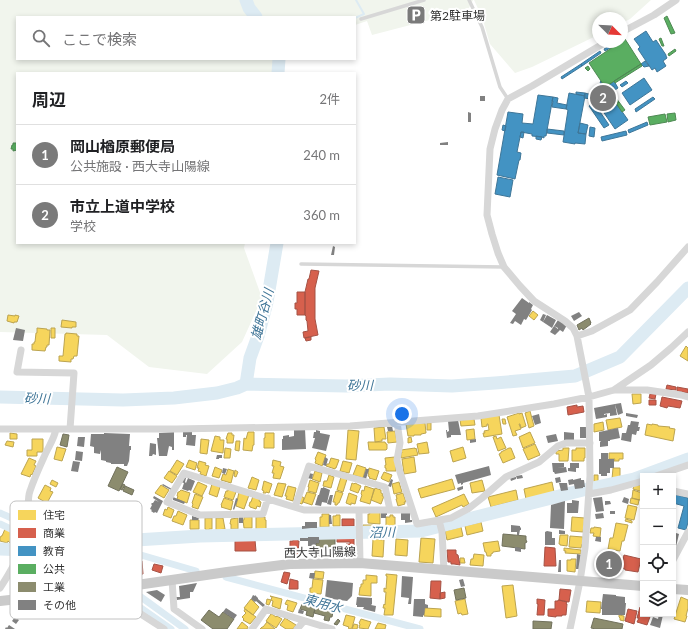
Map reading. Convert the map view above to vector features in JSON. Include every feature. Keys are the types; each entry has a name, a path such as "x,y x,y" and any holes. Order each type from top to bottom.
{"main road":[{"name":"西大寺山陽線","path":"142,584 290,564 360,564 640,586"},
{"path":"676,589 688,590"},
{"name":"西大寺山陽線","path":"0,601 10,600"}],"street":[{"path":"628,29 654,16 676,0"},
{"path":"570,629 585,548 589,494 590,443 588,395 578,339 573,328 565,321 534,301 504,267 496,247 487,215 490,149 495,129 508,99 596,48"},
{"path":"578,339 630,310 688,247"},
{"path":"614,390 651,365 688,332"},
{"path":"21,350 17,372 74,373 70,429"},
{"path":"0,429 169,430 350,426 478,416 554,404 614,390 647,390 688,397"},
{"path":"397,422 400,443 397,460 417,524 451,518 468,509 506,477 538,462 558,446 566,443 590,443"},
{"path":"29,501 29,493 44,456 55,436 56,429"},
{"path":"665,473 688,465"},
{"path":"296,507 309,466 385,487 390,510"},
{"path":"268,498 263,514 200,514 167,502 184,473 268,498 304,510 412,510"},
{"path":"589,494 611,490 640,482"},
{"path":"676,492 688,494"},
{"path":"359,510 360,564"},
{"path":"438,520 442,532 444,570"},
{"path":"676,554 688,532"},
{"path":"0,588 10,571"},
{"path":"172,580 174,610 202,629"},
{"path":"252,629 266,609 332,629"},
{"path":"142,614 164,629"},
{"path":"297,629 304,621"}],"lane":[{"path":"361,19 424,0"},
{"path":"469,0 482,27 500,87 508,99"},
{"path":"301,264 504,267"}],"shaded area":[{"path":"0,0 473,0 468,10 372,35 367,21 356,25 356,16 16,16 16,60 284,60 282,72 16,72 16,244 245,244 244,248 262,298 242,342 207,374 149,367 107,335 0,332"},
{"path":"474,0 651,0 628,20 628,12 592,12 592,38 532,67 515,73 490,44 482,17"}],"building: 住宅":[{"path":"533,311 538,315 534,320 529,316"},
{"path":"8,315 19,316 17,322 14,323 7,321"},
{"path":"62,320 76,322 76,327 61,327"},
{"path":"37,328 50,330 49,345 47,345 45,351 32,350 32,344 35,342"},
{"path":"51,328 55,328 55,338 51,338"},
{"path":"66,333 77,334 77,336 79,336 77,356 74,356 73,359 71,359 71,362 59,361 59,356 63,356"},
{"path":"686,346 688,348 688,361 680,356"},
{"path":"632,394 641,394 641,403 633,404"},
{"path":"530,411 534,426 529,428 525,413"},
{"path":"522,413 526,426 521,428 519,424 521,429 515,431 517,435 513,436 507,417"},
{"path":"499,415 502,434 484,437 484,431 489,430 488,424 487,426 482,427 481,418"},
{"path":"620,418 622,427 608,430 606,420"},
{"path":"474,419 475,425 461,426 460,420"},
{"path":"502,419 505,419 506,424 503,424"},
{"path":"603,422 604,430 594,432 594,424"},
{"path":"425,423 426,433 408,436 406,424"},
{"path":"427,423 431,423 431,430 427,430"},
{"path":"647,424 675,429 673,441 645,435"},
{"path":"384,427 386,439 375,442 374,428"},
{"path":"474,429 475,439 467,440 466,430"},
{"path":"348,430 359,431 356,460 346,459"},
{"path":"395,431 397,442 388,443 387,432"},
{"path":"248,432 254,432 254,445 252,451 243,450 244,438 246,439"},
{"path":"530,432 535,443 523,448 519,437"},
{"path":"10,433 17,434 17,439 10,439"},
{"path":"228,433 232,433 232,435 234,435 233,443 227,443 226,439"},
{"path":"265,433 274,433 274,448 264,448"},
{"path":"215,436 220,437 220,440 224,440 223,453 211,451"},
{"path":"496,436 497,439 501,437 506,448 498,451 493,437"},
{"path":"411,437 412,442 408,443 408,438"},
{"path":"32,439 43,439 43,452 37,452 37,456 27,456 27,450 32,450"},
{"path":"201,439 209,440 207,454 200,453"},
{"path":"7,441 14,442 13,447 5,445"},
{"path":"236,441 240,441 239,451 235,450"},
{"path":"368,442 385,442 387,444 387,449 369,450"},
{"path":"427,442 429,453 419,454 417,444"},
{"path":"535,444 540,455 528,460 523,449"},
{"path":"57,447 66,449 62,461 54,459"},
{"path":"463,447 466,458 453,462 450,451"},
{"path":"225,448 231,449 230,458 224,458"},
{"path":"415,448 418,455 401,458 401,450"},
{"path":"511,448 515,458 503,463 499,454"},
{"path":"563,448 569,448 568,461 559,461 559,454 556,454 556,451 563,450"},
{"path":"576,448 585,448 584,461 572,461 572,450 576,450"},
{"path":"318,452 326,455 322,466 315,463"},
{"path":"609,453 623,453 623,459 614,461 615,459 609,459"},
{"path":"395,457 396,471 386,471 385,458"},
{"path":"414,457 416,472 404,474 402,459"},
{"path":"29,458 36,461 34,465 36,466 30,477 21,474"},
{"path":"331,458 339,460 335,469 326,466 329,464"},
{"path":"177,460 184,464 177,475 170,471"},
{"path":"189,460 197,463 195,470 186,467"},
{"path":"273,460 281,462 280,466 284,467 280,479 273,478"},
{"path":"199,461 206,463 205,465 209,466 206,476 200,474 201,472 198,471 199,468 197,468"},
{"path":"343,461 352,463 349,473 340,471"},
{"path":"357,465 366,468 363,478 353,475"},
{"path":"215,467 222,470 219,478 212,476"},
{"path":"369,468 379,471 376,480 369,478"},
{"path":"613,468 620,468 619,479 612,479"},
{"path":"228,469 234,471 231,483 221,480 223,474 226,475"},
{"path":"235,470 238,472 236,477 234,476"},
{"path":"169,471 177,476 172,483 164,478"},
{"path":"315,471 322,473 320,482 312,479"},
{"path":"384,472 392,475 389,482 381,478"},
{"path":"329,475 334,477 331,488 323,486 324,481 327,481"},
{"path":"594,475 598,475 598,483 594,483"},
{"path":"252,477 259,480 256,490 248,488"},
{"path":"341,477 347,479 343,492 337,490"},
{"path":"452,479 455,489 421,498 418,489"},
{"path":"52,480 58,483 56,487 50,484"},
{"path":"310,480 319,483 316,493 308,491"},
{"path":"482,480 485,491 472,493 470,483"},
{"path":"264,481 272,484 269,493 263,493 264,491 262,490"},
{"path":"198,482 207,486 202,496 193,492"},
{"path":"399,482 402,492 394,494 392,484"},
{"path":"552,482 554,492 526,499 524,489"},
{"path":"278,483 286,484 282,497 274,495"},
{"path":"352,483 361,486 358,493 350,490"},
{"path":"212,484 220,487 217,497 209,494"},
{"path":"45,485 51,488 50,491 53,492 48,501 43,501 38,498"},
{"path":"161,485 169,490 164,498 155,493"},
{"path":"640,485 640,491 633,489 634,486"},
{"path":"288,486 296,488 293,501 286,499 287,496 285,496"},
{"path":"365,486 374,489 370,504 360,501 362,490 364,491"},
{"path":"375,488 381,490 381,493 383,494 382,496 384,496 381,504 371,500"},
{"path":"228,489 236,492 233,500 224,497"},
{"path":"181,490 190,493 187,503 177,499 178,492"},
{"path":"516,490 518,500 491,507 488,497"},
{"path":"633,490 640,492 640,500 632,498"},
{"path":"336,491 343,493 339,503 335,505 335,502 333,502"},
{"path":"239,492 249,495 244,509 236,506"},
{"path":"307,492 316,494 312,505 303,502"},
{"path":"349,493 357,496 355,504 351,503 351,505 346,503"},
{"path":"403,493 406,502 404,502 405,504 398,506 396,495"},
{"path":"195,494 203,497 198,509 192,507"},
{"path":"464,494 469,504 463,507 462,505 436,517 432,508"},
{"path":"253,496 260,498 259,501 261,502 260,507 257,506 256,509 249,506"},
{"path":"301,496 304,498 302,504 299,503"},
{"path":"224,498 233,501 231,510 221,507"},
{"path":"631,498 639,500 638,505 630,503"},
{"path":"628,505 637,507 634,520 625,518"},
{"path":"168,507 174,510 171,518 163,515 165,509 167,510"},
{"path":"178,511 187,515 183,525 172,521"},
{"path":"369,512 380,512 380,524 368,523"},
{"path":"322,514 329,514 329,527 320,527 320,517 322,517"},
{"path":"340,515 340,526 333,526 333,516"},
{"path":"390,515 395,517 395,526 386,526 386,517 390,517"},
{"path":"244,517 252,517 252,528 244,528"},
{"path":"256,517 265,517 266,529 256,529"},
{"path":"572,517 585,518 583,532 571,531"},
{"path":"205,518 212,518 212,529 205,529"},
{"path":"216,518 223,518 225,529 216,530"},
{"path":"238,518 238,529 231,529 231,519"},
{"path":"626,519 632,521 632,523 625,521"},
{"path":"190,520 199,520 199,529 190,529"},
{"path":"481,522 483,531 467,535 465,526"},
{"path":"616,523 628,525 620,551 608,549 610,538 613,538"},
{"path":"363,525 373,525 373,527 363,527"},
{"path":"461,527 463,536 447,540 445,531"},
{"path":"591,528 601,528 600,537 593,536 594,533 590,533"},
{"path":"5,529 10,531 10,543 8,541 7,543 0,541"},
{"path":"560,535 568,535 567,546 559,544"},
{"path":"570,536 583,537 583,544 581,548 569,547"},
{"path":"421,538 435,539 433,563 419,562"},
{"path":"373,539 384,540 383,557 372,556"},
{"path":"396,539 408,540 407,556 395,555"},
{"path":"498,541 500,551 493,552 491,556 487,556 483,543"},
{"path":"564,548 581,550 581,554 565,553 566,551 564,551"},
{"path":"474,554 484,555 483,566 470,565"},
{"path":"460,558 464,558 465,563 460,563"},
{"path":"576,559 575,572 567,571 567,560"},
{"path":"315,571 324,572 323,579 314,578"},
{"path":"386,574 397,575 393,615 384,615 385,608 383,608 384,604 385,605 386,592 384,592 384,588 386,589"},
{"path":"366,575 377,576 377,583 371,583 371,596 359,595 361,584 363,584 363,580 366,580"},
{"path":"313,579 323,580 321,594 310,593"},
{"path":"513,585 517,616 506,618 502,586"},
{"path":"270,596 282,599 280,609 272,606 273,601 271,600 272,597"},
{"path":"681,597 688,600 685,622 674,619 676,617"},
{"path":"251,599 259,607 253,615 244,608"},
{"path":"267,599 271,600 269,605 266,604"},
{"path":"465,599 468,614 458,614 455,601"},
{"path":"287,600 297,603 293,612 287,610 288,605 285,604"},
{"path":"587,601 601,602 600,613 586,612"},
{"path":"425,608 441,609 441,617 424,616"},
{"path":"245,609 256,617 250,624 243,620 244,619 242,617 246,613 244,611"},
{"path":"271,614 282,619 276,628 266,621"},
{"path":"346,615 355,617 352,628 350,629 348,628 349,627 343,625"},
{"path":"619,615 624,616 624,621 620,620"},
{"path":"285,618 296,625 293,629 286,629 280,625"},
{"path":"361,619 371,622 368,629 359,628"},
{"path":"242,622 248,627 247,629 237,629"},
{"path":"267,622 275,629 260,629"},
{"path":"378,623 386,625 385,629 375,629"},
{"path":"354,624 358,625 357,629 352,629"}],"building: 商業":[{"path":"311,270 319,271 315,288 315,319 318,335 304,338 303,332 308,331 305,315 305,292"},
{"path":"297,292 305,292 305,315 297,315 295,303 297,303"},
{"path":"311,337 311,340 306,341 305,338"},
{"path":"667,385 676,387 676,390 666,389"},
{"path":"677,387 688,389 688,393 677,391"},
{"path":"650,394 656,394 655,399 649,398"},
{"path":"662,397 682,401 680,408 668,406 667,408 660,406"},
{"path":"649,400 656,400 656,405 649,405"},
{"path":"577,405 577,407 583,406 584,412 568,415 567,407"},
{"path":"342,519 354,519 354,526 342,526"},
{"path":"337,537 354,537 354,553 346,553 346,544 350,544 350,542 337,542"},
{"path":"293,539 297,539 299,541 298,554 294,556 290,552 290,541 293,541"},
{"path":"235,540 255,540 256,551 235,551"},
{"path":"545,547 555,548 556,566 544,566"},
{"path":"447,550 456,550 460,565 451,564 451,562 448,562"},
{"path":"624,555 640,559 638,572 621,568"},
{"path":"607,558 617,560 614,577 605,575"},
{"path":"154,564 163,566 161,573 152,570"},
{"path":"284,572 290,573 287,584 281,582"},
{"path":"290,579 298,581 298,589 289,589"},
{"path":"431,581 441,581 440,599 430,598"},
{"path":"560,589 571,590 569,602 559,600"},
{"path":"445,592 445,598 440,599 440,593"},
{"path":"537,599 545,600 544,615 537,615"},
{"path":"558,600 567,602 566,615 556,617 548,616 548,609 555,609 555,601"},
{"path":"640,607 640,617 650,617 647,625 637,622 639,618 637,618"},
{"path":"628,609 637,611 634,624 625,621"}],"building: 教育":[{"path":"646,31 653,42 656,40 667,58 663,61 666,66 657,72 655,68 652,70 638,49 640,47 634,39"},
{"path":"600,51 601,53 582,66 581,64"},
{"path":"645,61 649,66 644,67 641,64"},
{"path":"581,64 582,66 562,79 561,77"},
{"path":"644,78 652,90 630,105 622,93"},
{"path":"601,81 605,87 614,81 618,88 615,90 613,86 611,87 614,93 611,95 607,89 591,99 584,98 585,93 592,95 603,88 600,82"},
{"path":"626,81 628,83 622,87 620,85"},
{"path":"576,92 585,93 585,96 576,94"},
{"path":"569,93 585,96 578,133 586,134 585,144 563,142"},
{"path":"609,93 628,120 615,129 596,101"},
{"path":"538,95 553,97 546,136 544,136 544,138 521,132 517,152 521,153 515,179 497,175 508,112 523,114 522,123 533,124"},
{"path":"553,97 558,98 557,103 567,105 566,109 552,107"},
{"path":"653,97 655,99 636,112 635,109"},
{"path":"594,103 609,125 604,128 589,106"},
{"path":"647,122 648,125 629,133 628,130"},
{"path":"580,123 588,125 586,134 578,133"},
{"path":"503,125 506,126 505,131 502,130"},
{"path":"590,127 595,128 594,137 589,136"},
{"path":"547,129 564,131 564,135 547,133"},
{"path":"626,131 627,135 602,141 601,137"},
{"path":"521,132 524,132 523,138 520,137"},
{"path":"536,136 542,137 541,140 536,139"},
{"path":"498,177 513,180 510,197 495,194"},
{"path":"676,495 688,498 688,522 686,530 678,528 684,506 676,504"}],"building: 公共":[{"path":"667,16 675,33 671,34 664,18"},
{"path":"661,38 664,46 662,46 659,39"},
{"path":"628,44 641,64 605,87 589,63 612,48 628,48"},
{"path":"675,49 676,51 669,56 668,54"},
{"path":"641,64 642,66 615,83 614,81"},
{"path":"588,66 590,69 588,71 585,68"},
{"path":"613,94 619,102 617,103 612,95"},
{"path":"619,102 625,110 622,112 616,103"},
{"path":"675,113 676,120 668,122 667,114"},
{"path":"665,114 667,122 650,125 648,117"},
{"path":"13,143 16,143 16,150 13,151 13,149 11,149"}],"building: 工業":[{"path":"589,318 591,324 583,330 582,328 579,330 577,325"},
{"path":"63,434 69,435 67,447 60,445"},
{"path":"117,467 128,472 119,491 108,486"},
{"path":"123,484 125,485 122,490 120,489"},
{"path":"125,486 134,490 132,495 123,491"},
{"path":"503,534 526,536 527,542 525,543 525,549 502,546"},
{"path":"319,538 335,538 335,556 319,556 319,552 316,552 316,543 319,543"},
{"path":"464,588 466,598 456,600 454,590"},
{"path":"302,604 315,608 313,617 306,615 307,611 300,609"},
{"path":"316,607 333,612 329,621 324,620 325,616 314,613"},
{"path":"209,610 219,617 223,612 234,619 227,629 213,629 201,620"},
{"path":"594,618 623,624 622,629 591,628"},
{"path":"338,619 340,621 337,625 334,624"},
{"path":"533,621 552,622 551,629 533,629"}],"building: その他":[{"path":"480,96 485,96 485,101 480,101"},
{"path":"468,112 471,113 471,122 468,122"},
{"path":"448,142 448,145 440,145 440,143"},
{"path":"333,246 335,247 334,255 331,255"},
{"path":"522,298 533,305 532,310 521,325 515,321 513,324 510,323 516,314 512,311"},
{"path":"579,312 582,316 574,321 571,316"},
{"path":"543,314 546,315 543,322 540,320"},
{"path":"547,315 556,320 552,328 543,322"},
{"path":"558,320 567,325 563,332 560,330 555,335 550,332"},
{"path":"16,328 25,330 23,341 13,340"},
{"path":"621,403 623,413 618,415 615,404"},
{"path":"615,404 617,415 610,416 610,413 604,414 607,414 607,417 596,419 594,408"},
{"path":"626,413 638,415 637,418 626,416"},
{"path":"539,414 541,423 535,425 532,416"},
{"path":"458,420 461,435 451,435 451,437 447,438 446,430 447,432 449,431 448,421"},
{"path":"631,421 639,422 639,431 637,431 636,435 632,434 631,442 621,440 622,433 626,433 628,425 630,425"},
{"path":"392,426 393,431 388,431 387,427"},
{"path":"580,427 586,427 586,438 580,438"},
{"path":"618,428 620,438 608,441 608,446 600,447 601,441 599,441 599,432"},
{"path":"305,429 306,449 282,450 283,436 294,436 294,430"},
{"path":"316,430 320,431 320,433 330,435 326,451 312,448 315,438 313,438 314,432 316,432"},
{"path":"174,432 174,450 172,450 172,447 169,446 167,456 159,456 157,438 159,438 159,433"},
{"path":"183,432 192,432 192,435 196,435 195,446 186,445 187,435 186,437 183,437"},
{"path":"564,432 574,433 574,440 564,440"},
{"path":"91,434 130,434 129,446 131,446 131,450 127,466 124,466 124,464 111,464 101,460 101,450 100,454 94,453 94,447 90,446"},
{"path":"556,434 558,441 548,443 546,436"},
{"path":"78,437 85,437 84,447 77,446"},
{"path":"476,439 476,442 470,443 470,440"},
{"path":"150,443 156,444 156,455 153,454 152,456 149,456"},
{"path":"76,451 83,452 82,461 75,460"},
{"path":"601,453 608,453 608,459 614,459 614,468 610,468 610,473 607,473 607,476 601,476 601,474 599,474 599,459 601,459"},
{"path":"217,455 222,455 222,458 216,459"},
{"path":"325,457 328,459 326,466 323,465"},
{"path":"73,461 80,462 78,472 71,471"},
{"path":"552,463 564,463 564,467 557,468 566,467 567,472 555,474 553,472"},
{"path":"570,463 579,463 579,468 576,468 576,472 568,471 568,468 570,468"},
{"path":"489,466 491,475 463,483 461,485 461,483 458,484 455,475"},
{"path":"223,468 227,469 225,474 222,473"},
{"path":"366,469 369,469 366,479 363,478"},
{"path":"309,473 313,474 312,479 307,478"},
{"path":"522,475 523,478 517,479 516,476"},
{"path":"183,477 186,478 186,483 188,478 195,481 191,491 182,489 184,483 181,482"},
{"path":"516,477 516,479 511,481 510,478"},
{"path":"560,477 561,482 556,483 555,478"},
{"path":"581,478 581,480 584,480 585,487 575,489 574,484 569,485 568,480"},
{"path":"391,479 393,480 391,487 388,486"},
{"path":"559,483 567,483 568,490 561,491"},
{"path":"163,484 172,489 171,490 162,485"},
{"path":"463,486 463,489 458,491 457,488"},
{"path":"323,487 330,490 327,503 322,502 321,506 315,505 321,488"},
{"path":"330,495 333,495 331,505 327,504"},
{"path":"154,496 163,501 157,513 154,513 150,509 151,504 155,500 159,502 153,498"},
{"path":"173,497 185,502 184,504 173,500"},
{"path":"602,497 604,511 596,512 593,498"},
{"path":"624,497 629,499 628,504 622,502"},
{"path":"236,498 238,499 234,510 233,509"},
{"path":"572,500 579,501 578,513 567,513 567,503 572,503"},
{"path":"565,501 564,529 550,528 551,505"},
{"path":"605,501 610,501 611,504 605,505"},
{"path":"610,511 615,511 615,514 610,514"},
{"path":"381,512 387,513 386,518 381,518"},
{"path":"401,512 410,512 410,520 412,520 412,522 405,523 405,520 401,520"},
{"path":"603,513 604,518 596,519 595,514"},
{"path":"329,515 331,515 332,524 329,524"},
{"path":"192,516 199,518 198,520 192,520"},
{"path":"239,517 243,517 243,523 239,523"},
{"path":"305,522 311,522 311,528 302,529 302,526 305,526"},
{"path":"311,522 317,522 317,528 311,528"},
{"path":"511,525 520,526 521,530 519,535 517,535 517,532 511,532"},
{"path":"559,530 565,531 565,534 559,534"},
{"path":"545,532 552,532 552,538 555,538 555,545 545,545"},
{"path":"676,533 679,534 676,547"},
{"path":"319,537 319,543 316,543 316,546 308,546 308,541 300,541 300,538"},
{"path":"596,537 601,537 601,542 595,541"},
{"path":"515,547 521,548 521,552 515,551"},
{"path":"577,554 581,555 579,569 576,569"},
{"path":"559,560 561,560 561,572 558,572"},
{"path":"310,573 315,573 314,579 309,578"},
{"path":"402,576 413,577 411,604 408,604 409,598 401,597"},
{"path":"463,579 465,586 461,587 459,580"},
{"path":"327,580 353,583 352,596 347,601 325,598"},
{"path":"197,583 193,592 190,592 190,598 177,600 176,597 180,597 179,586"},
{"path":"157,590 165,595 161,602 146,592"},
{"path":"603,594 625,597 625,615 602,615 601,609"},
{"path":"253,595 255,595 265,605 263,607 251,599"},
{"path":"357,597 372,598 371,605 376,606 375,612 363,609 364,607 357,607"},
{"path":"414,599 425,599 425,604 428,605 428,608 425,608 423,617 413,616"},
{"path":"226,608 237,615 234,619 223,612"},
{"path":"299,609 304,611 303,614 298,613"},
{"path":"653,617 658,619 658,617 663,617 660,628 650,625"},
{"path":"14,619 19,620 16,624 12,621"},
{"path":"9,625 15,629 5,629"}],"waterway":[{"name":"雄町谷川","path":"246,0 249,8 255,16"},
{"path":"356,0 364,14 356,18"},
{"name":"雄町谷川","path":"278,72 279,60"},
{"name":"雄町谷川","path":"246,384 250,358 258,336 267,302 277,244"},
{"name":"砂川","path":"0,397 123,400 174,398 217,393 246,384 346,386 390,384 452,386 575,376 620,357 688,288"},
{"name":"沼川","path":"142,540 200,536 421,531 583,490 634,479 688,459"},
{"path":"0,513 10,518"},
{"path":"0,524 10,529"},
{"name":"沼川","path":"0,549 10,549"},
{"name":"東用水","path":"142,555 196,571"},
{"name":"東用水","path":"226,577 420,629"},
{"path":"142,598 185,629"},
{"path":"142,609 171,629"}],"place":[{"name":"第2駐車場","path":"416,15"},
{"name":"市立上道中学校","path":"603,98"},
{"name":"岡山楢原郵便局","path":"609,564"}]}
